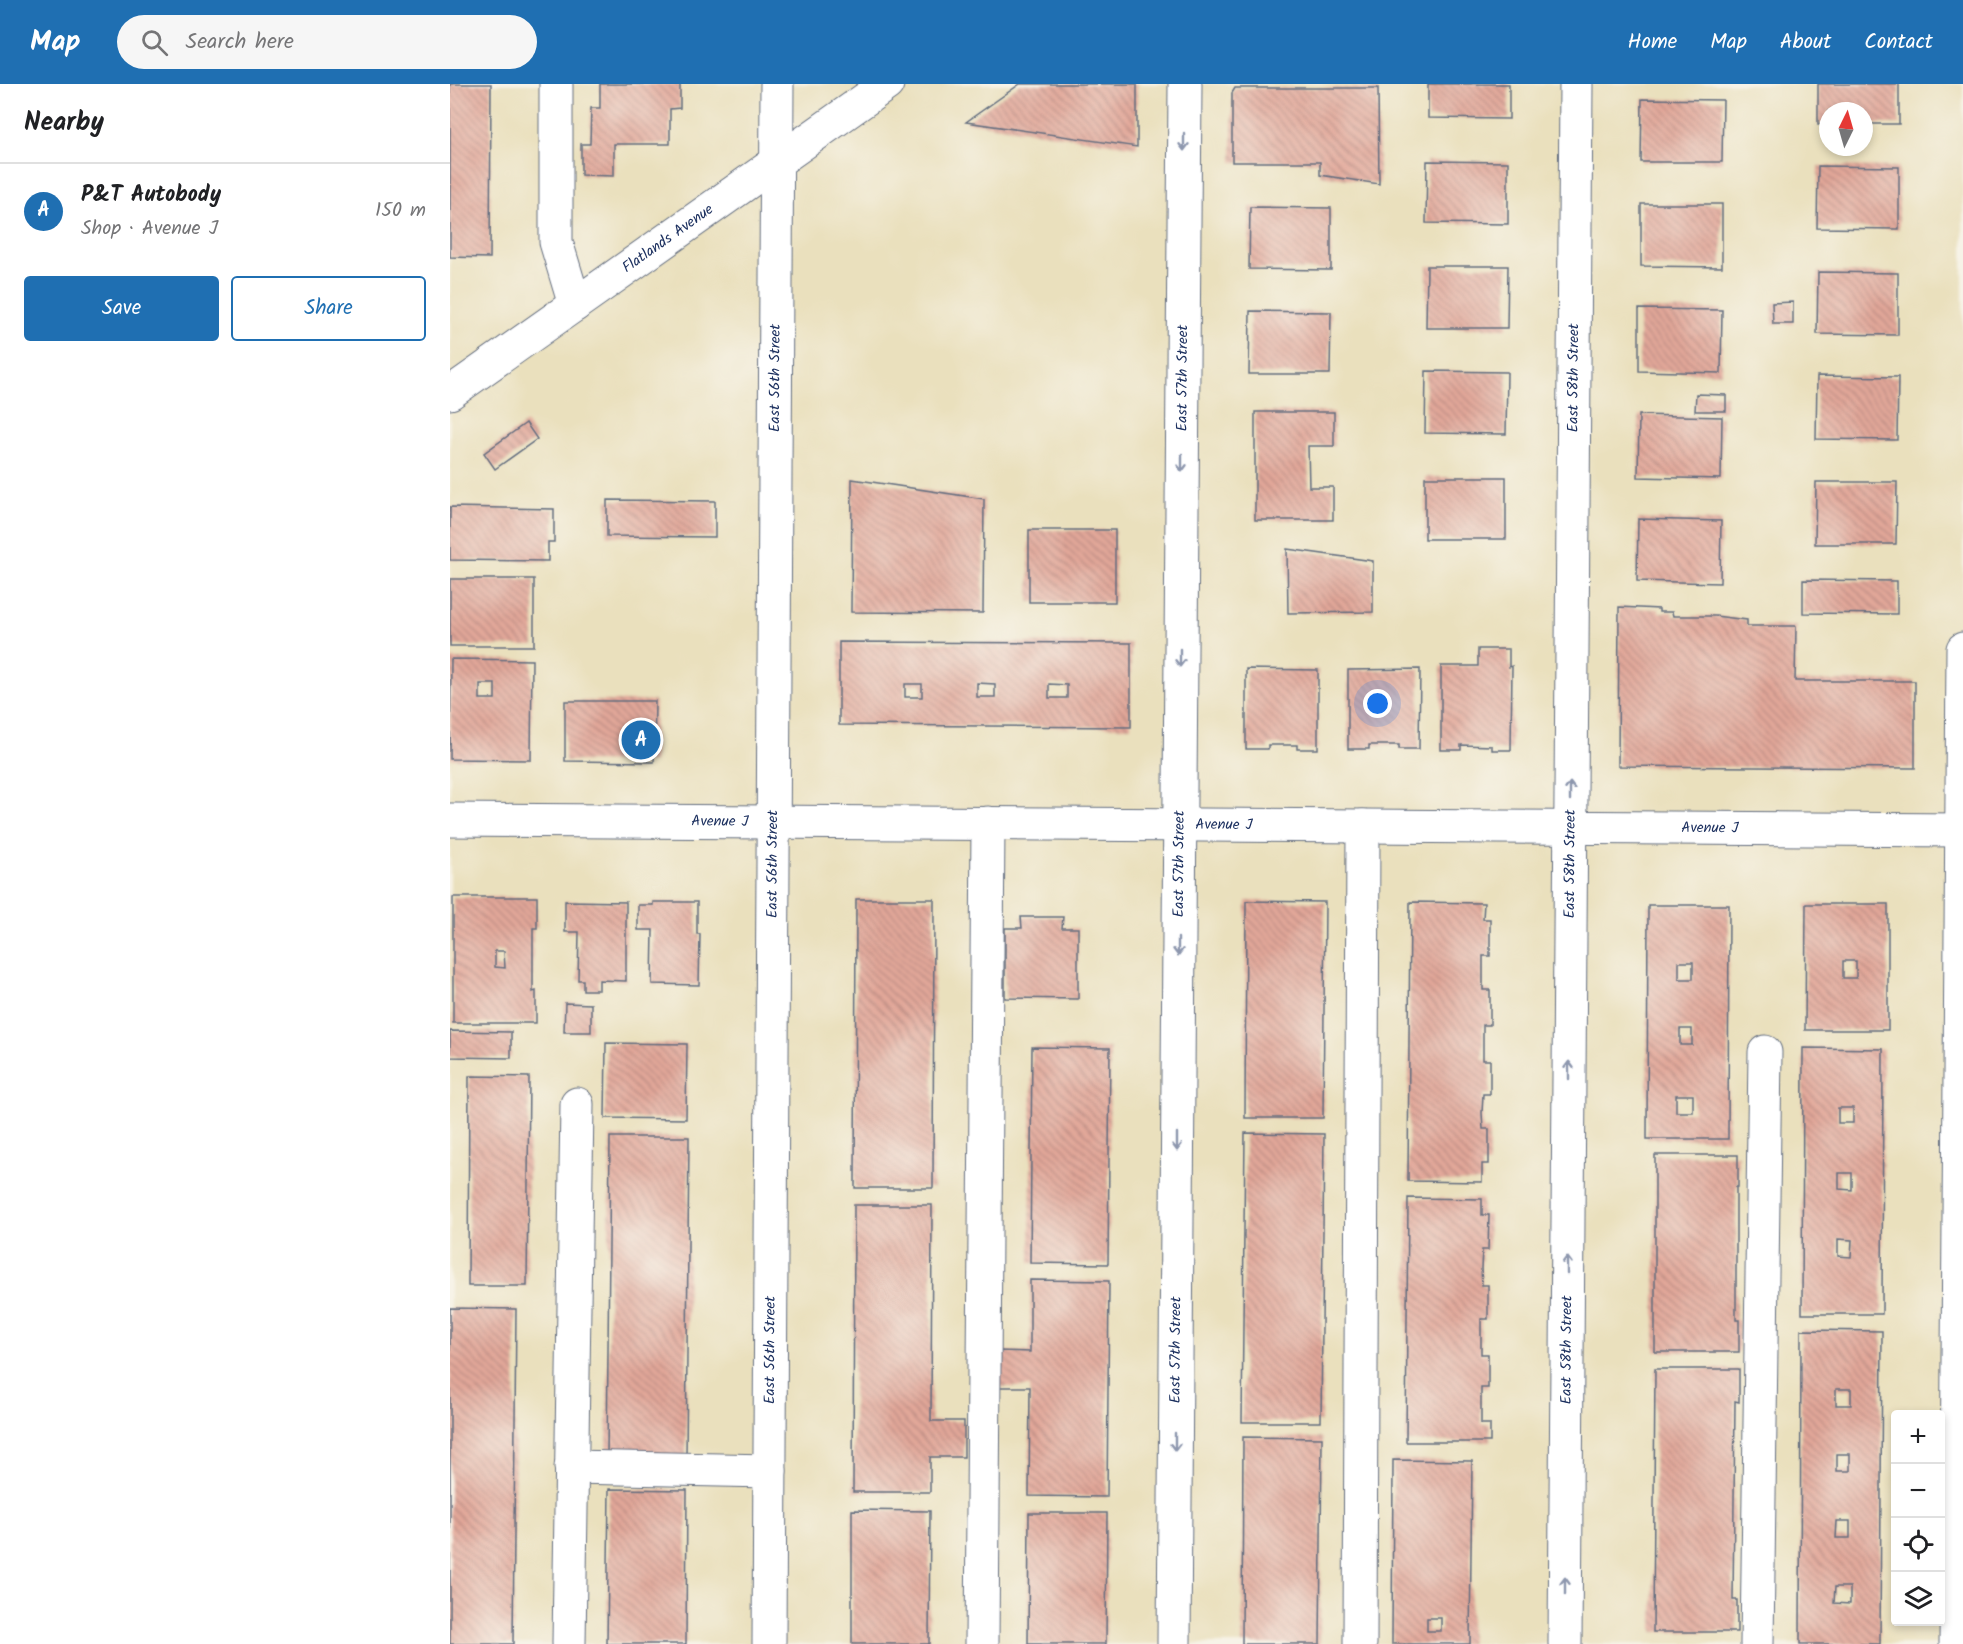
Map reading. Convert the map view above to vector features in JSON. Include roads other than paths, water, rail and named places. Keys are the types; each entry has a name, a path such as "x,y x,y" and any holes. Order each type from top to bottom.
{"street":[{"path":"556,84 556,242 575,305"},
{"name":"East 56th Street","path":"769,1644 777,84"},
{"name":"Flatlands Avenue","path":"450,393 887,84"},
{"name":"East 57th Street","path":"1174,1644 1185,84"},
{"name":"East 58th Street","path":"1564,1644 1576,84"},
{"path":"1956,1644 1963,649"},
{"name":"Avenue J","path":"450,820 1962,830"},
{"path":"982,1644 988,823"},
{"path":"1360,1644 1363,826"},
{"path":"1757,1644 1765,1052"},
{"path":"569,1644 577,1104"},
{"path":"572,1467 770,1471"}],"place":[{"name":"P&T Autobody","path":"641,740"}]}
